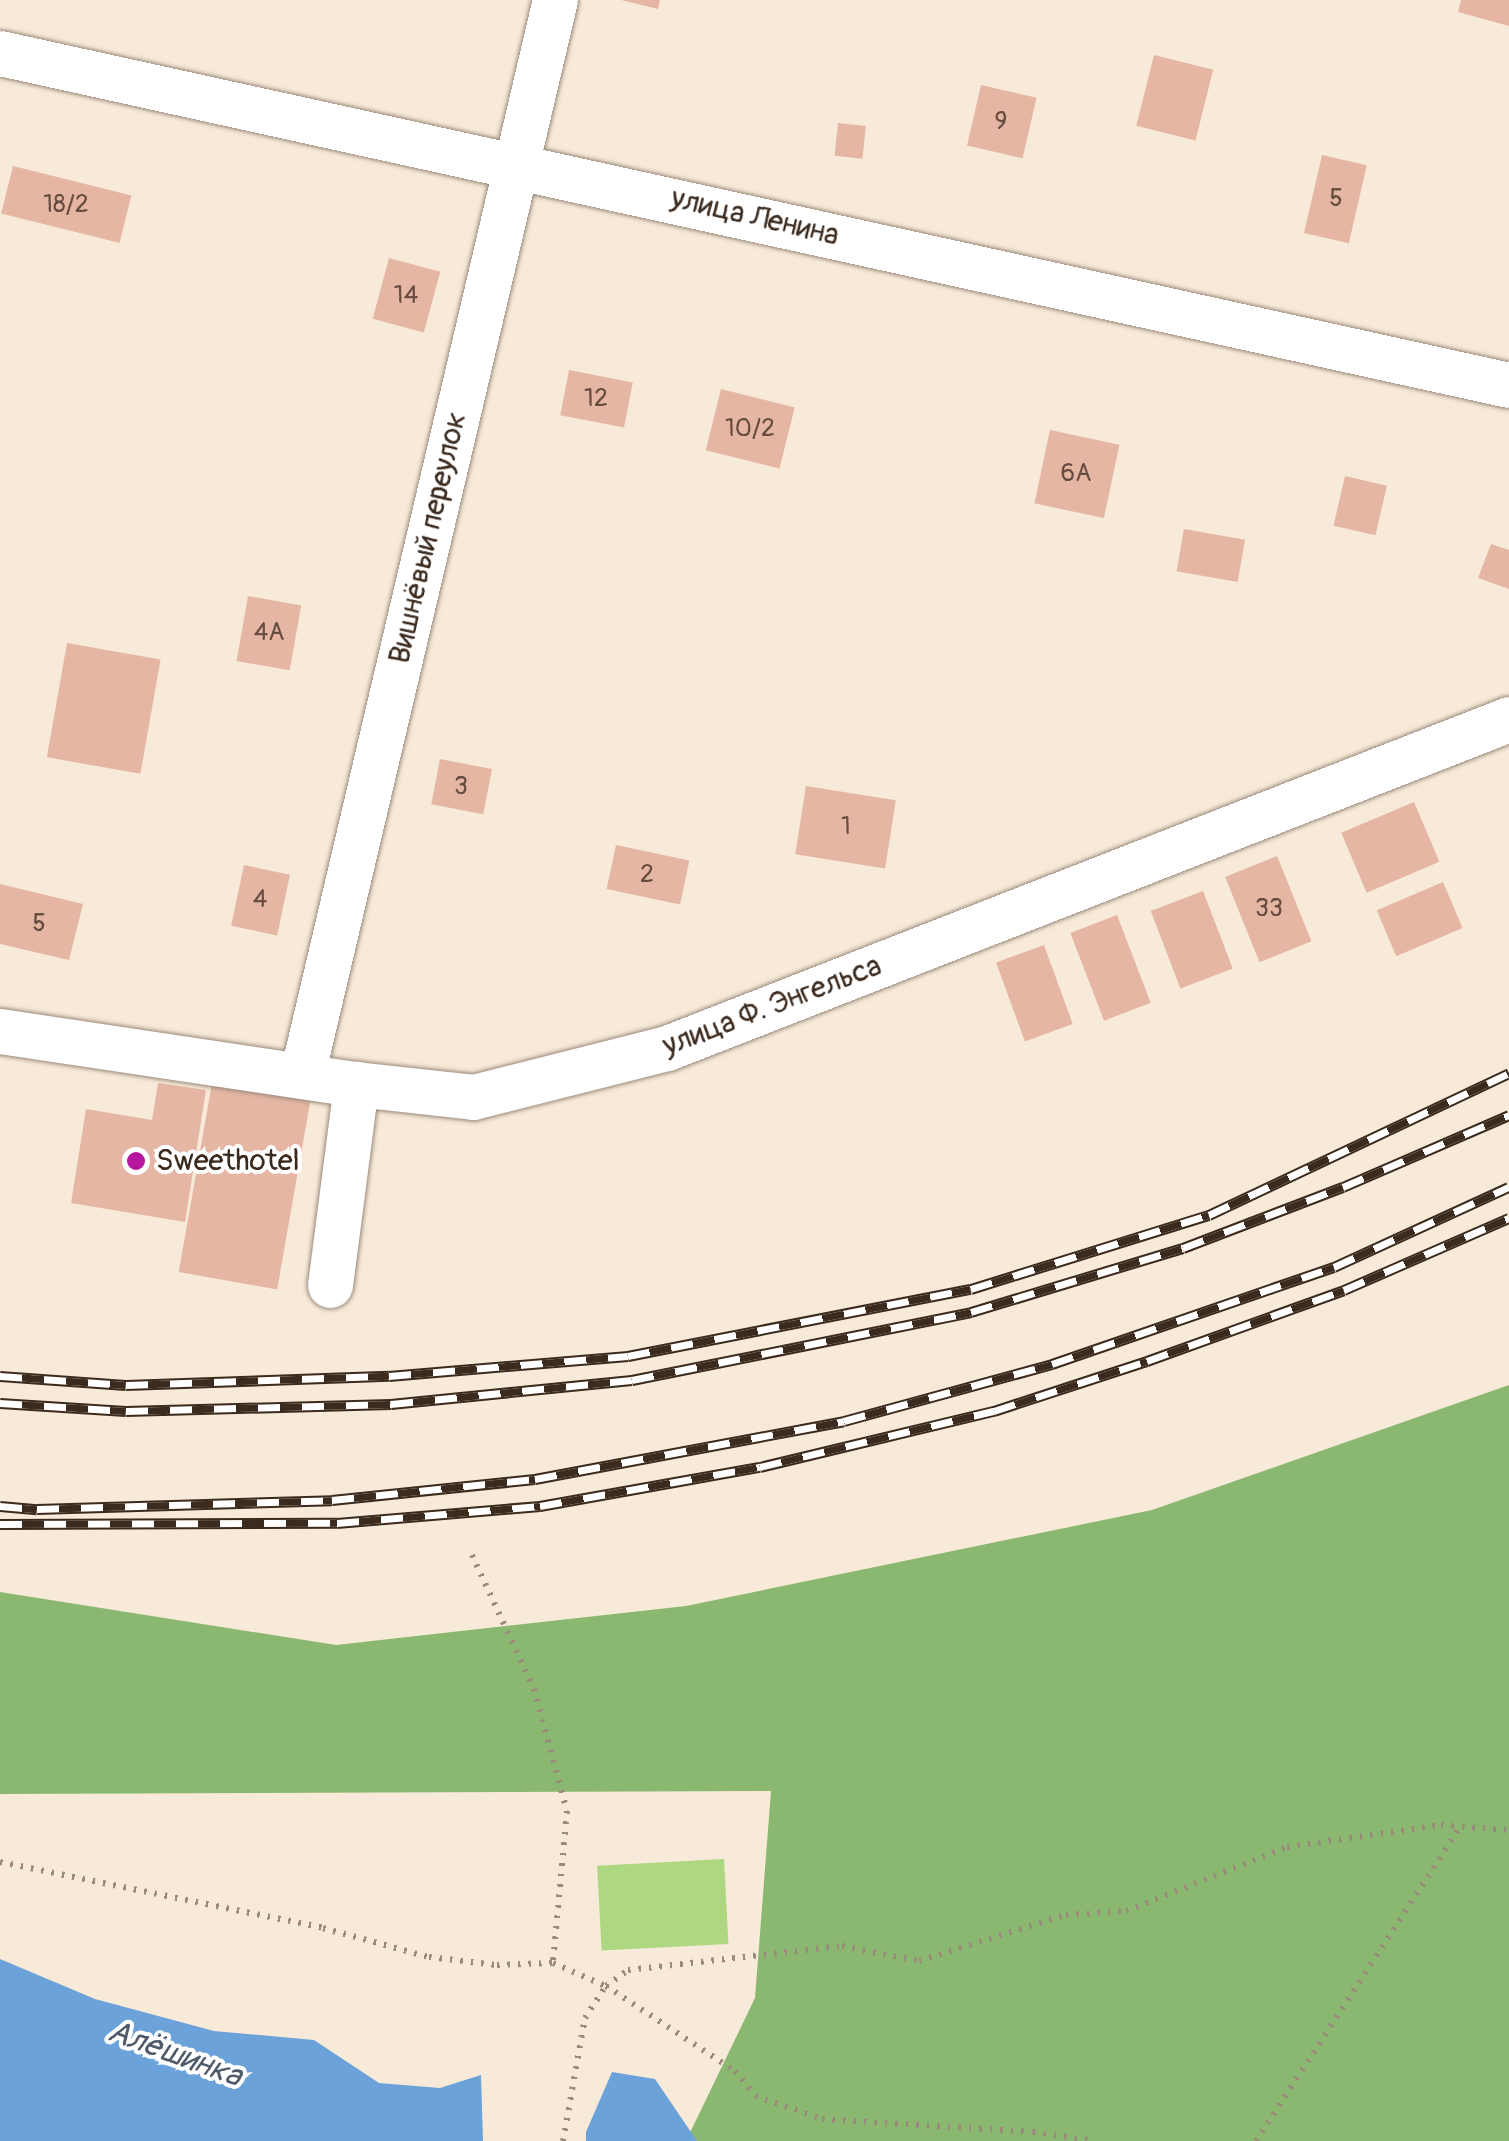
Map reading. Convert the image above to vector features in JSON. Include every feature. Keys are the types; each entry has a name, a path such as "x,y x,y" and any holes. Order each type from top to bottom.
{"street":[{"name":"Вишнёвый переулок","path":"302,1075 555,0"},
{"name":"улица Ленина","path":"0,53 1509,385"},
{"name":"улица Ф. Энгельса","path":"0,1031 356,1084 473,1097 667,1048 1509,719"},
{"path":"330,1284 356,1084"}],"path":[{"path":"472,1555 534,1689 567,1810 552,1963"},
{"path":"563,2141 585,2018 606,1986 628,1970 842,1946 919,1960 1066,1915 1126,1912 1287,1847 1441,1825 1509,1830"},
{"path":"1256,2141 1460,1826"},
{"path":"0,1862 323,1928 429,1957 496,1965 552,1963 606,1986 735,2071 756,2096 822,2119 1033,2132 1093,2141"}],"green space":[{"path":"1509,1385 1509,2141 686,2141 755,1998 771,1791 0,1794 0,1592 336,1645 686,1606 1152,1510"},
{"path":"724,1859 728,1944 602,1951 597,1866"}],"water":[{"name":"Алёшинка","path":"0,1959 95,1999 214,2031 314,2040 379,2083 440,2088 481,2075 483,2141 0,2141"},
{"path":"612,2072 655,2079 697,2141 586,2141 586,2132"}],"building":[{"path":"621,0 660,0 658,9"},
{"path":"1461,0 1509,0 1509,26 1458,12"},
{"path":"1154,55 1213,70 1196,141 1136,126"},
{"path":"981,85 1037,98 1023,158 967,145"},
{"path":"838,123 866,126 862,159 835,156"},
{"path":"1322,155 1367,165 1349,243 1304,233"},
{"path":"13,166 131,196 120,243 1,214"},
{"path":"389,258 440,272 424,333 373,319"},
{"path":"569,370 633,382 624,428 560,415"},
{"path":"721,389 795,407 780,469 706,450"},
{"path":"1050,430 1119,445 1104,518 1034,503"},
{"path":"1345,476 1387,486 1375,535 1334,526"},
{"path":"1184,529 1245,540 1238,582 1177,571"},
{"path":"1491,544 1509,550 1509,589 1478,578"},
{"path":"248,596 301,605 290,670 237,661"},
{"path":"67,643 161,659 140,774 47,757"},
{"path":"440,759 492,769 483,814 431,804"},
{"path":"806,786 896,800 885,868 795,854"},
{"path":"1414,802 1439,862 1367,893 1341,833"},
{"path":"616,845 689,861 680,905 607,889"},
{"path":"1277,856 1311,941 1260,962 1225,877"},
{"path":"244,865 290,875 277,935 231,926"},
{"path":"1443,882 1463,928 1396,956 1377,910"},
{"path":"0,884 83,904 69,960 0,944"},
{"path":"1203,891 1233,968 1180,989 1151,911"},
{"path":"1117,915 1151,1003 1104,1021 1070,933"},
{"path":"1044,945 1073,1024 1025,1041 996,962"},
{"name":"Sweethotel","path":"158,1083 206,1090 185,1222 71,1203 86,1109 152,1120"},
{"path":"212,1083 310,1100 277,1289 179,1272"}],"railway":[{"path":"0,1376 126,1385 389,1376 628,1356 971,1289 1209,1215 1509,1073"},
{"path":"0,1403 126,1411 391,1404 632,1380 971,1312 1183,1248 1343,1187 1509,1115"},
{"path":"0,1506 37,1509 332,1500 535,1479 844,1421 1052,1364 1334,1267 1509,1187"},
{"path":"0,1524 337,1523 540,1506 760,1467 994,1411 1147,1361 1344,1290 1509,1218"}],"place":[{"name":"Sweethotel","path":"136,1161"}]}
